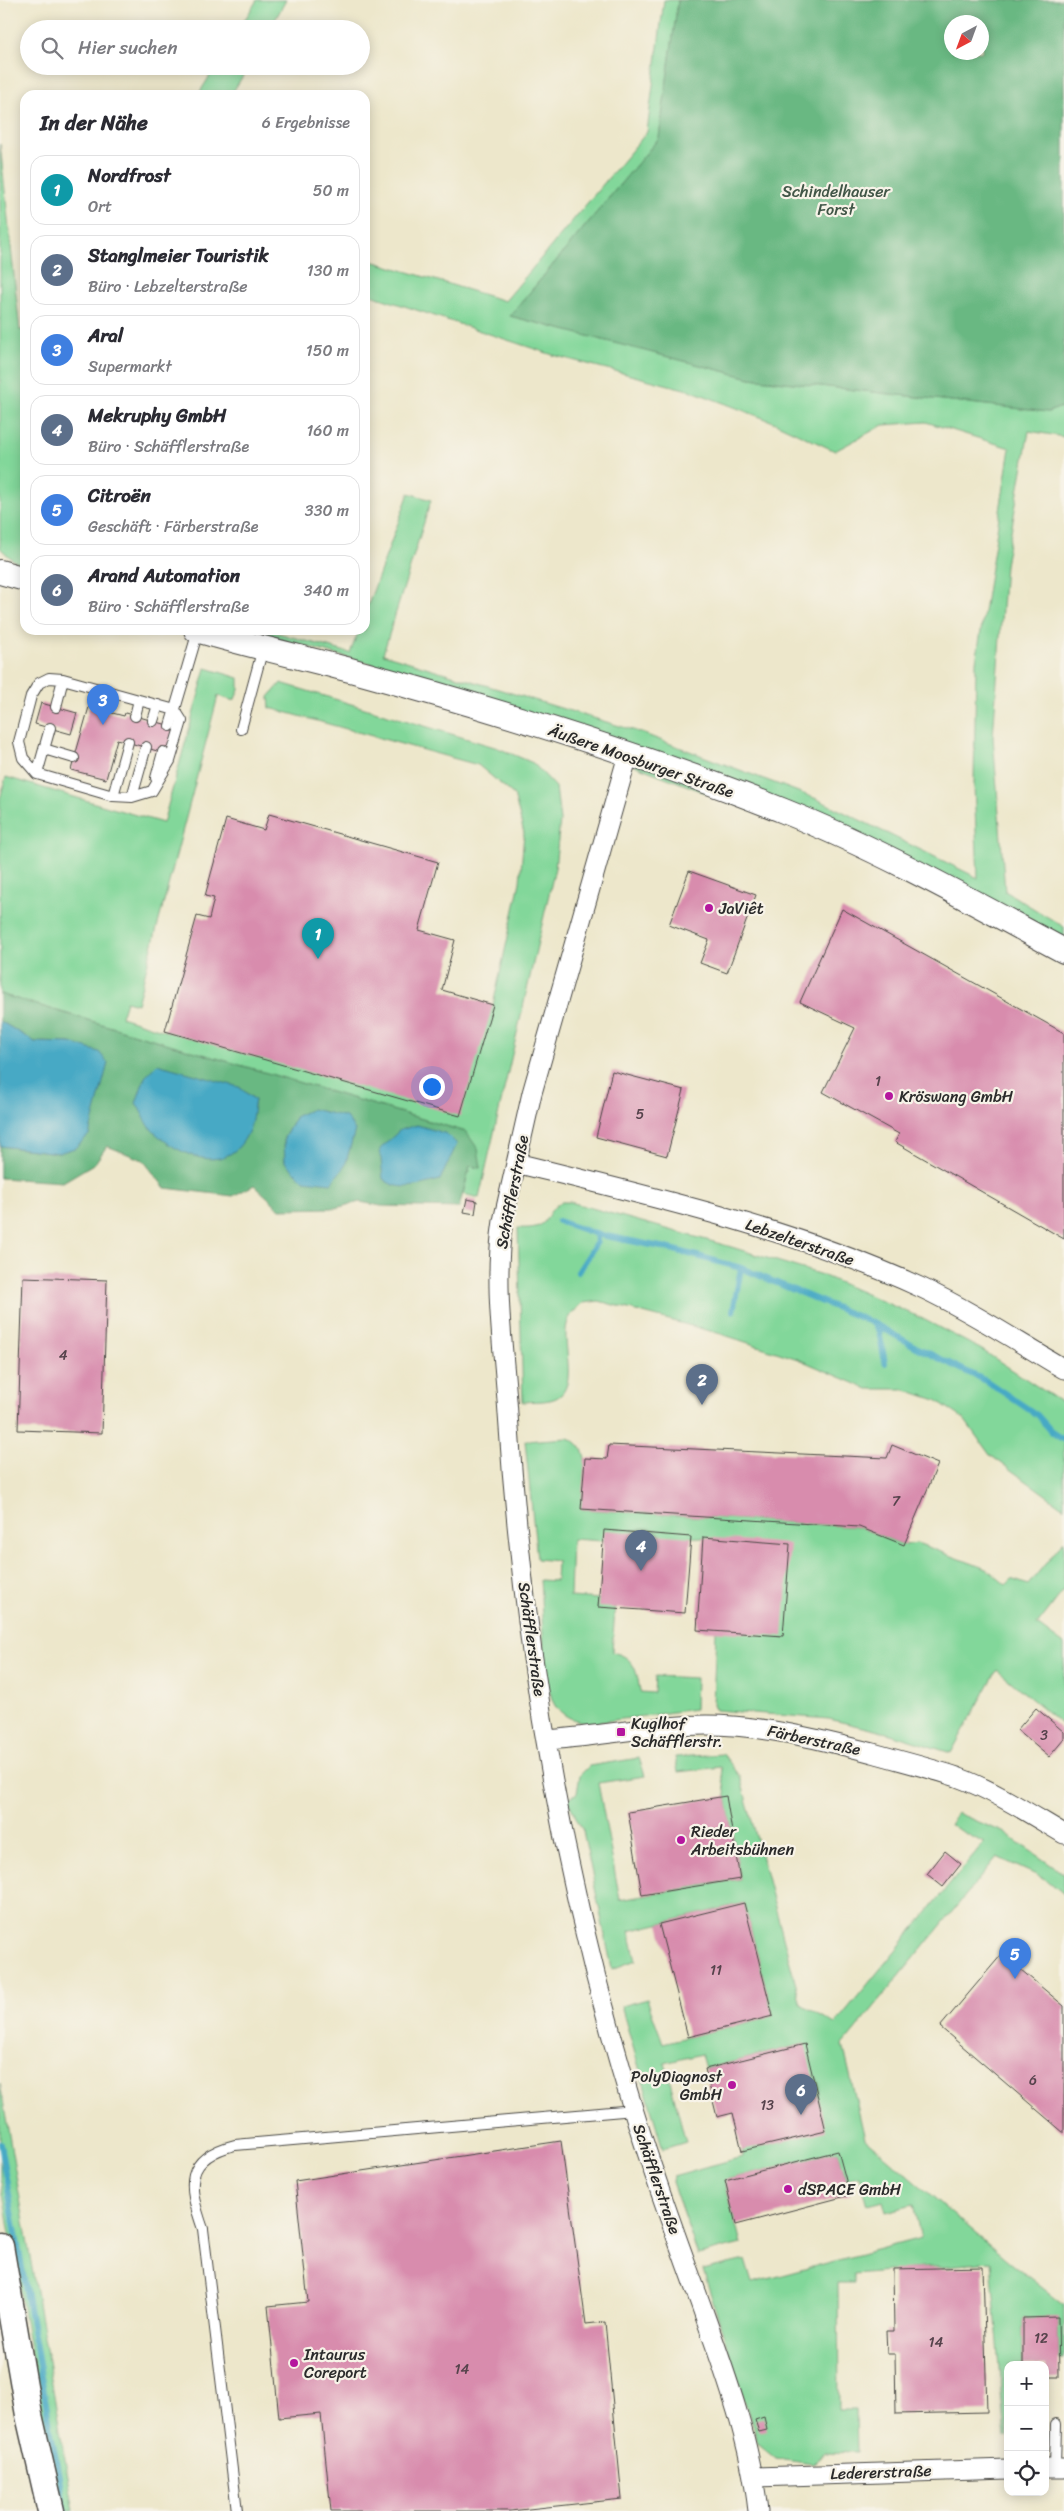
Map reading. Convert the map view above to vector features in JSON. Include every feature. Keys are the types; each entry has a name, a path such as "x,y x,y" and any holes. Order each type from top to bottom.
{"main road":[{"path":"0,2246 29,2414 51,2511"},
{"path":"29,2414 37,2511"}],"street":[{"path":"0,572 20,578"},
{"name":"Äußere Moosburger Straße","path":"215,635 355,671 628,755 785,812 938,883 1064,951"},
{"name":"Schäfflerstraße","path":"628,755 532,1093 500,1243 502,1317 512,1474 522,1570 555,1795 577,1892 634,2110 724,2368 755,2477 758,2511"},
{"name":"Lebzelterstraße","path":"516,1163 738,1222 834,1253 923,1288 1064,1369"},
{"name":"Färberstraße","path":"547,1740 652,1728 704,1725 742,1726 784,1732 838,1744 958,1777 1064,1834"},
{"name":"Ledererstraße","path":"755,2477 1004,2468"}],"lane":[{"path":"170,726 196,635"},
{"path":"241,729 263,648"},
{"path":"49,678 63,679 175,710 182,721 170,761 152,791 132,797 113,796 37,774 23,758 19,742 31,696 40,683 49,678"},
{"path":"56,706 63,679"},
{"path":"135,716 139,700"},
{"path":"153,721 158,706"},
{"path":"37,774 50,728"},
{"path":"113,796 128,742"},
{"path":"132,797 146,747"},
{"path":"44,749 74,758"},
{"path":"152,791 163,752"},
{"path":"109,769 120,772"},
{"path":"236,2511 203,2229 194,2201 193,2175 199,2162 209,2155 236,2145 634,2110"},
{"path":"1055,2468 1056,2424"}],"green space":[{"path":"257,0 286,0 275,20 245,20"},
{"path":"664,0 678,0 659,138 510,316 750,378 1048,412 1064,406 1064,437 1029,431 1005,565 993,737 1005,891 1064,927 1064,943 994,904 372,664 262,635 285,635 350,653 357,635 370,635 370,599 409,493 431,500 383,654 636,731 817,799 978,878 974,785 976,662 1010,448 926,422 883,425 835,451 771,421 692,391 553,355 370,295 370,260 505,301 647,132"},
{"name":"Schindelhauser Forst","path":"678,0 1064,0 1064,406 1048,412 750,378 510,316 659,138"},
{"path":"210,75 243,75 234,90 201,90"},
{"path":"0,144 20,331 20,563 14,561 0,548"},
{"path":"206,668 239,678 239,690 234,701 218,696 137,1004 126,1001 121,1017 165,1031 493,1005 520,882 524,833 514,795 478,765 270,708 269,697 281,683 498,748 533,763 556,787 560,821 555,868 479,1198 463,1194 470,1166 481,1168 466,1132 0,994 0,799 6,777 163,823"},
{"path":"0,994 466,1132 478,1149 481,1168 470,1166 459,1208 381,1206 360,1202 335,1208 280,1209 254,1185 233,1196 165,1188 143,1160 107,1146 95,1163 63,1182 0,1178 0,1146 59,1153 71,1043 35,1042 0,1021","holes":["239,1087 255,1100 249,1130","296,1116 285,1161 284,1138"]},
{"path":"561,1202 570,1202 728,1246 822,1275 921,1318 982,1350 1064,1404 1064,1508 990,1455 964,1419 936,1400 903,1389 868,1389 798,1359 721,1334 599,1301 583,1303 569,1318 566,1333 568,1379 565,1389 560,1396 550,1400 523,1402 518,1228 537,1227 542,1224 550,1212"},
{"path":"568,1438 577,1443 585,1459 586,1469 582,1509 859,1527 904,1545 917,1543 987,1569 1006,1585 1012,1579 1028,1585 1064,1541 1064,1590 1037,1625 1064,1645 1064,1726 997,1670 951,1753 891,1734 829,1719 715,1710 713,1705 716,1631 703,1537 603,1541 572,1539 570,1597 599,1599 615,1608 612,1652 626,1657 634,1666 640,1692 654,1693 655,1676 696,1678 695,1709 593,1723 577,1721 568,1717 556,1707 548,1684 540,1580 556,1581 557,1561 537,1559 525,1441"},
{"path":"723,1754 740,1776 801,2004 835,2024 984,1843 950,1825 957,1813 1003,1832 1064,1874 1064,1894 1047,1880 997,1857 843,2045 865,2139 1011,2263 1064,2305 1064,2359 1059,2359 1058,2318 1023,2318 1023,2361 1004,2361 1004,2414 991,2262 854,2274 854,2283 838,2283 839,2410 856,2410 857,2453 825,2452 814,2464 776,2459 758,2444 703,2270 745,2260 752,2283 921,2238 913,2205 886,2212 883,2201 867,2205 859,2176 846,2179 838,2151 725,2180 741,2244 698,2255 672,2182 673,2176 742,2157 742,2151 804,2044 705,2069 701,2054 665,2063 686,2142 663,2149 621,2006 647,1999 663,2043 773,2016 744,1903 629,1931 636,1960 612,1969 583,1831 567,1799 577,1793 580,1775 589,1766 639,1758 645,1776 598,1783 620,1900 740,1879 721,1767 678,1772 675,1757"},
{"path":"0,2083 74,2511 58,2511 0,2177"}],"water":[{"path":"0,1021 35,1042 71,1043 99,1052 108,1063 89,1135 75,1148 59,1153 0,1146"},
{"path":"157,1064 239,1087 255,1100 249,1130 241,1145 230,1154 218,1158 205,1158 179,1150 155,1133 136,1103 145,1077"},
{"path":"312,1109 346,1117 355,1130 345,1166 331,1183 303,1180 285,1162 284,1138 296,1116"},
{"path":"417,1125 447,1134 457,1144 440,1180 410,1187 396,1186 383,1179 380,1149 400,1130"}],"building":[{"path":"41,703 77,713 71,734 35,724"},
{"path":"89,707 124,716 125,713 175,727 167,754 117,739 106,779 71,770"},
{"path":"269,814 438,862 419,930 455,940 442,990 493,1005 460,1116 165,1031 197,916 209,919 214,898 205,896 226,819 264,830"},
{"path":"689,871 756,895 727,973 700,963 709,940 669,925"},
{"path":"842,909 1064,1033 1064,1239 895,1142 899,1134 823,1092 855,1028 800,1002"},
{"path":"612,1071 684,1090 667,1156 596,1137"},
{"path":"467,1199 477,1201 475,1214 464,1212"},
{"path":"23,1277 107,1280 102,1433 18,1430"},
{"path":"609,1445 887,1458 892,1445 938,1464 904,1545 859,1527 581,1509 585,1458 607,1459"},
{"path":"604,1530 691,1537 685,1613 598,1607"},
{"path":"703,1537 790,1544 783,1636 697,1630"},
{"path":"1036,1708 1064,1732 1064,1739 1049,1757 1017,1730"},
{"path":"726,1796 740,1879 642,1895 628,1812"},
{"path":"945,1851 961,1864 943,1887 927,1874"},
{"path":"744,1903 773,2016 688,2037 659,1924"},
{"path":"1002,1954 1064,2006 1064,2133 940,2027"},
{"path":"805,2044 826,2131 742,2151 733,2113 717,2117 705,2069"},
{"path":"561,2141 586,2324 605,2322 622,2499 510,2511 331,2511 321,2414 279,2418 268,2306 308,2302 295,2181"},
{"path":"838,2151 850,2195 736,2225 725,2180"},
{"path":"983,2267 987,2412 896,2414 895,2354 887,2354 886,2331 894,2331 893,2269"},
{"path":"1058,2317 1059,2377 1049,2377 1049,2361 1023,2361 1023,2318"},
{"path":"764,2417 767,2430 759,2432 755,2420"}],"waterway":[{"path":"558,1221 596,1234 671,1249 741,1268 873,1323 918,1348 988,1382 1037,1415 1053,1433 1064,1440"},
{"path":"578,1272 597,1242 596,1234"},
{"path":"733,1311 741,1268"},
{"path":"875,1326 879,1331 885,1363"},
{"path":"0,2144 65,2511"}],"place":[{"name":"Aral","path":"103,725"},
{"name":"JaViêt","path":"709,908"},
{"name":"Nordfrost","path":"318,959"},
{"name":"Kröswang GmbH","path":"889,1096"},
{"name":"Stanglmeier Touristik","path":"702,1405"},
{"name":"Mekruphy GmbH","path":"641,1571"},
{"name":"Kuglhof Schäfflerstr.","path":"621,1732"},
{"name":"Rieder Arbeitsbühnen","path":"681,1840"},
{"name":"Citroën","path":"1015,1979"},
{"name":"PolyDiagnost GmbH","path":"732,2085"},
{"name":"Arand Automation","path":"801,2115"},
{"name":"dSPACE GmbH","path":"788,2189"},
{"name":"Intaurus Coreport","path":"294,2363"}]}
